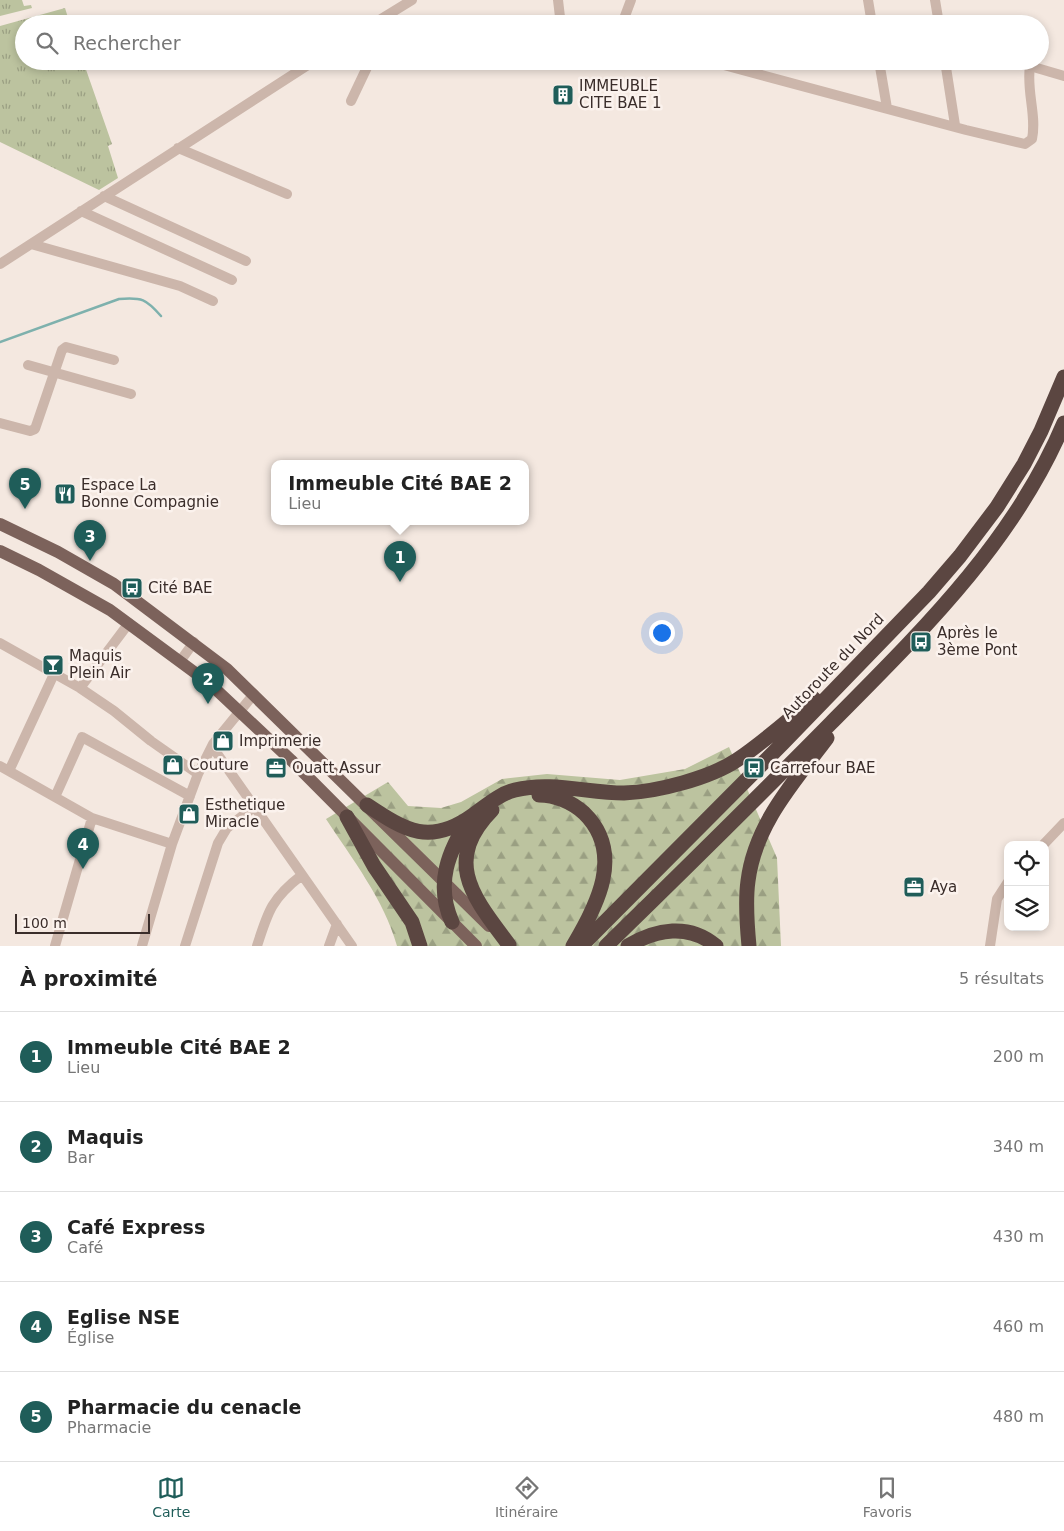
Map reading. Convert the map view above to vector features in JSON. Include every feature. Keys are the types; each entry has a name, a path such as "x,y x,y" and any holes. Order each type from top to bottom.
{"highway":[{"name":"Autoroute du Nord","path":"580,946 783,743 854,667 929,592 997,507 1024,464 1041,431 1064,377"},
{"path":"606,946 866,688 945,605 1001,537 1043,467 1064,423"},
{"path":"367,804 404,828 417,833 442,831 471,817 496,798 514,790 539,786 626,793 667,786 707,775 736,761 854,667"},
{"path":"749,946 747,883 757,842 784,794 866,688"},
{"path":"509,946 472,894 467,875 468,849 476,827 494,808 526,795 554,797 577,807 594,826 605,850 606,862 602,887 573,946"},
{"path":"347,817 374,866 412,922 420,946"},
{"path":"452,922 445,904 443,881 452,849 471,817"},
{"path":"628,946 651,935 677,930 700,935 716,946"}],"main road":[{"path":"0,524 58,552 114,584 194,642 254,694 509,946"},
{"path":"0,552 54,578 129,623 181,660 240,712 476,946"}],"street":[{"path":"388,15 412,0"},
{"path":"558,0 560,15"},
{"path":"625,15 631,0"},
{"path":"868,0 870,15"},
{"path":"935,0 938,15"},
{"path":"0,264 300,70"},
{"path":"351,101 366,70"},
{"path":"743,70 1025,144 1032,139 1034,128 1028,83 1030,70"},
{"path":"880,70 887,108"},
{"path":"946,70 955,125"},
{"path":"1044,70 1064,76"},
{"path":"178,148 286,194"},
{"path":"104,196 246,261"},
{"path":"81,211 232,280"},
{"path":"31,244 180,286 213,301"},
{"path":"0,423 33,431 56,374 62,350 66,347 114,360"},
{"path":"28,365 131,394"},
{"path":"80,688 129,623"},
{"path":"0,642 80,688 114,711 151,742 198,774"},
{"path":"181,660 194,642"},
{"path":"54,674 4,768 92,818 172,844"},
{"path":"142,946 172,844 198,774 213,744 254,694"},
{"path":"55,797 82,737 190,796"},
{"path":"213,744 223,764 352,946"},
{"path":"185,946 218,843 227,828 254,807"},
{"path":"55,946 92,818"},
{"path":"1047,841 1064,824"},
{"path":"257,946 275,898 302,875"},
{"path":"990,946 997,899 1005,886"},
{"path":"330,946 337,924"}],"green space":[{"path":"0,0 22,0 24,6 31,5 32,8 0,16"},
{"path":"65,8 67,15 40,15"},
{"path":"15,22 15,70 86,70 112,144 108,146 118,178 99,190 0,142 0,26"},
{"path":"729,747 777,858 781,946 397,946 376,896 326,819 388,782 408,806 441,808 461,802 502,779 547,774 620,780 685,769"}],"waterway":[{"path":"0,342 119,299 133,298 143,300 161,316"}],"place":[{"name":"IMMEUBLE CITE BAE 1","path":"563,95"},
{"name":"Espace La Bonne Compagnie","path":"65,494"},
{"name":"Pharmacie du cenacle","path":"25,509"},
{"name":"Café Express","path":"90,561"},
{"name":"Immeuble Cité BAE 2","path":"400,582"},
{"name":"Cité BAE","path":"132,588"},
{"name":"Après le 3ème Pont","path":"921,642"},
{"name":"Maquis Plein Air","path":"53,665"},
{"name":"Maquis","path":"208,704"},
{"name":"Imprimerie","path":"223,741"},
{"name":"Couture","path":"173,765"},
{"name":"Ouatt Assur","path":"276,768"},
{"name":"Carrefour BAE","path":"754,768"},
{"name":"Esthetique Miracle","path":"189,814"},
{"name":"Eglise NSE","path":"83,869"},
{"name":"Aya","path":"914,887"}]}
